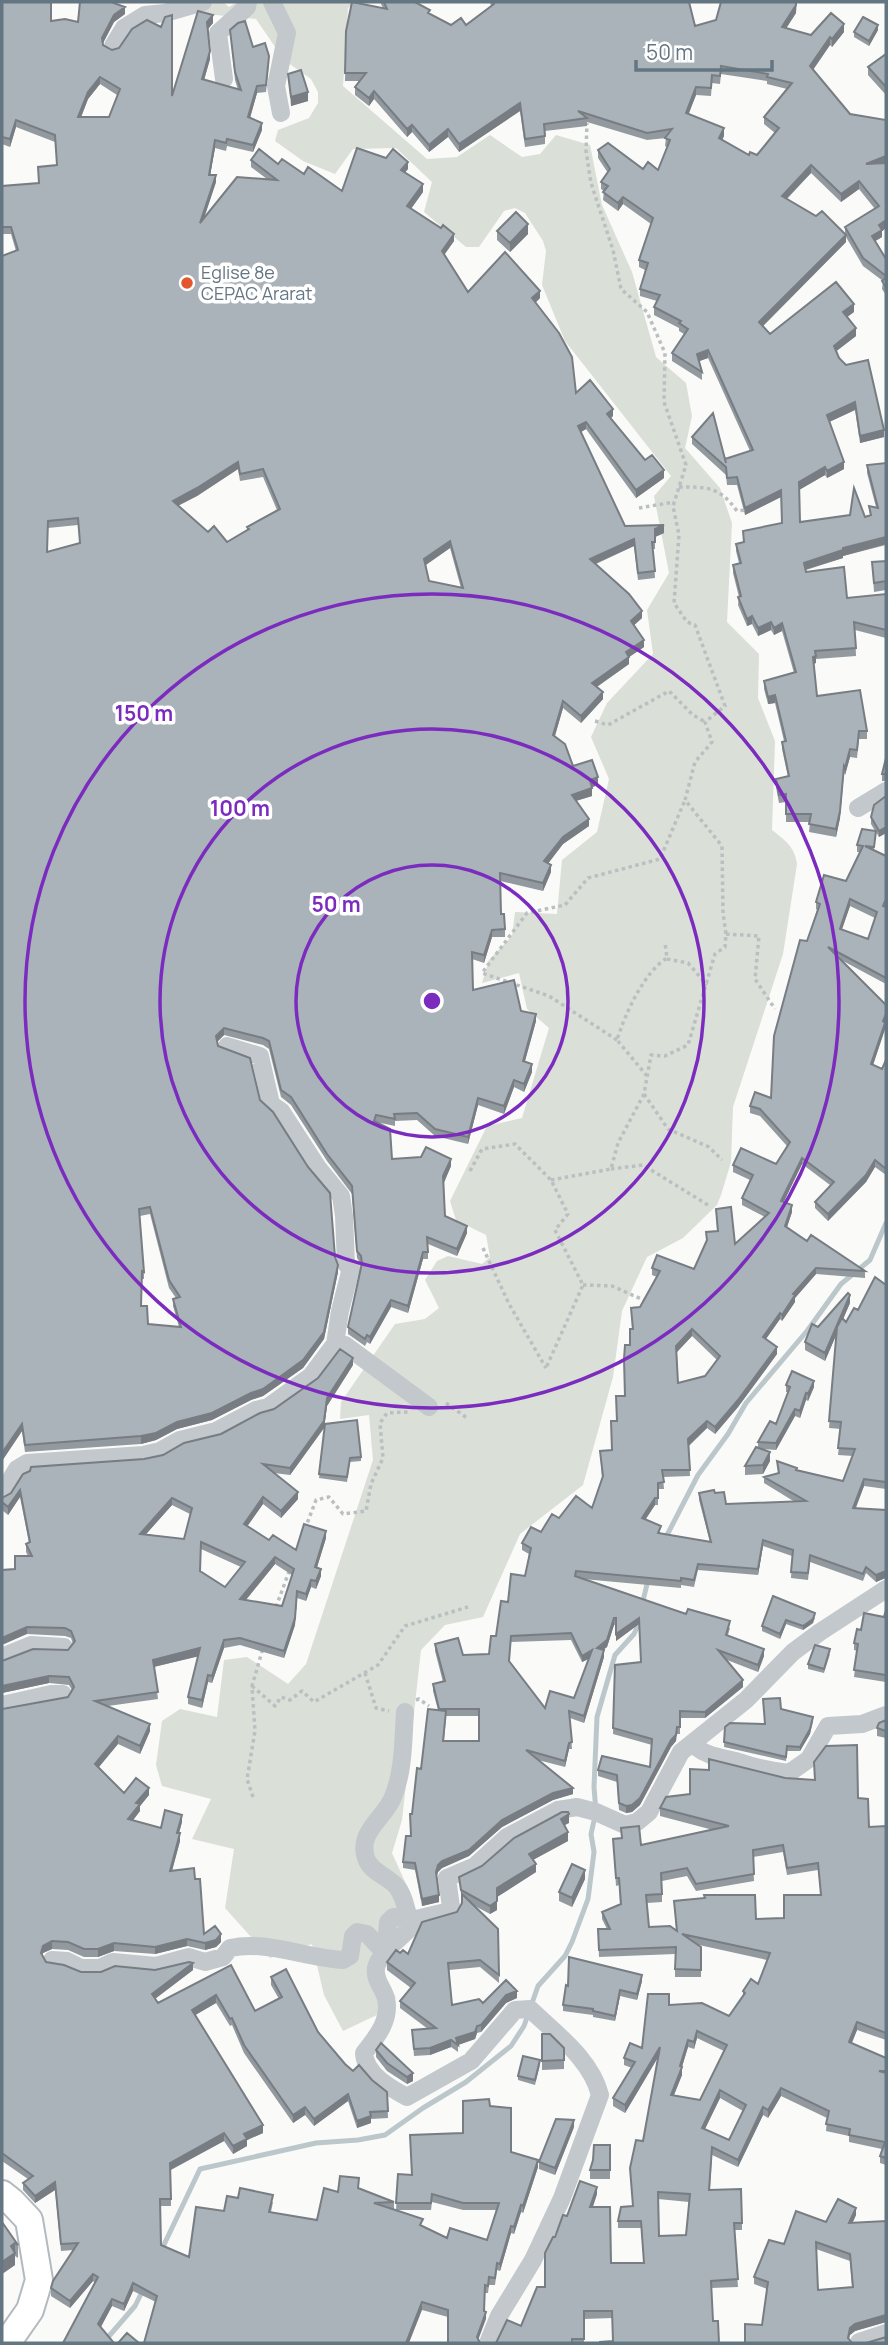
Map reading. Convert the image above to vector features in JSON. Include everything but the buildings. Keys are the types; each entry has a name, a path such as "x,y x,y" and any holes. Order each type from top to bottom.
{"street":[{"path":"113,46 124,28 145,15 165,13 203,2"},
{"path":"227,2 247,4"},
{"path":"272,2 287,33 276,86 281,113"},
{"path":"224,79 218,33 247,4"},
{"path":"858,808 886,791"},
{"path":"2,1494 17,1469 27,1463 143,1455 160,1451 180,1440 216,1431 256,1410 268,1407 298,1388 311,1376 335,1344 351,1268 346,1264 341,1196 318,1168 281,1111 271,1104 260,1056 227,1046"},
{"path":"335,1344 345,1345 429,1407"},
{"path":"52,1960 66,1961 81,1968 100,1968 113,1962 156,1965 189,1958 205,1962 223,1956 230,1948 244,1945 343,1960 350,1956 353,1936 357,1931 367,1934 380,1948 386,1947 388,1922 393,1917 416,1919 450,1911 447,1878 475,1866 507,1837 558,1810 576,1807 596,1812 625,1825 637,1822 649,1812 681,1752 746,1700 793,1652 886,1589"},
{"path":"2,1657 31,1645 64,1647"},
{"path":"2,1705 51,1694 64,1694"},
{"path":"405,1712 402,1762 393,1798 366,1834 365,1856 370,1866 396,1886 411,1927 381,1958 376,1968 376,1979 386,1999 386,2010 381,2031 364,2053 365,2061 385,2085 407,2097 471,2061 515,2010 530,2009 579,2056 596,2079 600,2095 562,2198 533,2260 499,2316 488,2343"},
{"path":"694,1742 696,1747 713,1757 752,1768 789,1773 809,1759 828,1726 862,1724 886,1715"},
{"path":"2,2194 29,2220 39,2280 30,2310 7,2343"},
{"path":"859,2342 886,2333"}],"path":[{"path":"587,123 586,150 591,183 613,250 621,289 647,312 665,353 664,402 686,465 674,502 679,535 674,603 687,622 695,625 725,706 705,722"},
{"path":"679,487 709,487 729,500 737,511 747,510"},
{"path":"639,508 674,502"},
{"path":"595,721 608,725 669,691 693,715 705,722 712,742 695,762 685,800 660,859 588,878 565,905 527,913 482,973 550,996 617,1040 648,1076"},
{"path":"611,1169 618,1143 644,1094 652,1055 665,1056 688,1045 715,954 725,947 722,846 685,800"},
{"path":"726,934 759,936 755,979 775,1009"},
{"path":"665,943 667,958"},
{"path":"617,1040 625,1015 657,964 667,958 688,963 707,985"},
{"path":"644,1094 668,1129 709,1147 722,1160"},
{"path":"470,1171 482,1149 515,1144 551,1180 568,1214 555,1230 583,1285"},
{"path":"551,1180 643,1165 708,1205"},
{"path":"482,1248 509,1304 546,1368 583,1285"},
{"path":"583,1285 612,1286 654,1304"},
{"path":"302,1536 316,1500 329,1497 343,1514 366,1511 372,1484 383,1458 380,1423 387,1413 446,1403 467,1419"},
{"path":"276,1608 293,1559"},
{"path":"252,1686 275,1706 281,1697 290,1700 302,1690 314,1702 378,1665 405,1626 468,1607"},
{"path":"253,1797 247,1779 255,1731 252,1686 263,1647"}],"shaded area":[{"path":"196,2 223,2 229,7 237,2 355,2 348,8 343,86 427,159 457,157 490,135 522,157 540,154 556,135 590,145 602,205 632,272 656,357 686,383 692,416 685,448 720,488 732,523 727,622 759,654 758,698 775,741 772,830 792,848 797,864 783,954 733,1107 731,1162 717,1205 683,1238 647,1257 622,1311 613,1377 583,1485 520,1534 483,1617 445,1625 421,1650 402,1820 392,1853 410,1893 406,1943 369,1978 395,1995 396,2006 343,2031 324,1995 312,1944 270,1958 225,1908 234,1849 192,1839 211,1799 162,1786 156,1765 162,1721 180,1709 217,1717 224,1660 247,1657 288,1684 306,1664 373,1460 369,1415 340,1419 341,1402 395,1324 425,1319 439,1308 425,1280 437,1261 448,1256 482,1264 490,1257 486,1235 456,1220 450,1201 487,1126 522,1118 549,1028 527,1009 519,973 482,983 489,960 512,936 515,912 557,914 562,860 597,832 609,779 591,737 607,703 653,654 647,610 669,573 654,496 671,476 565,341 542,285 546,251 543,241 525,213 515,208 504,211 479,247 466,247 424,212 432,182 396,148 353,149 335,174 303,161 275,141 278,130 309,118 318,103 318,92 311,79 284,60 256,19 206,14"}],"waterway":[{"path":"665,1539 698,1475 728,1434 746,1403 807,1331 841,1284 870,1260 886,1223"},
{"path":"642,1605 648,1580"},
{"path":"161,2251 200,2169 316,2143 385,2135 466,2082 511,2046 524,2026 538,1986 565,1956 588,1899 594,1852 591,1834 596,1812 594,1787 597,1717 615,1655 634,1634 640,1621"},
{"path":"103,2343 135,2306 144,2288"}],"place":[{"name":"Eglise 8e CEPAC Ararat","path":"187,283"}]}
